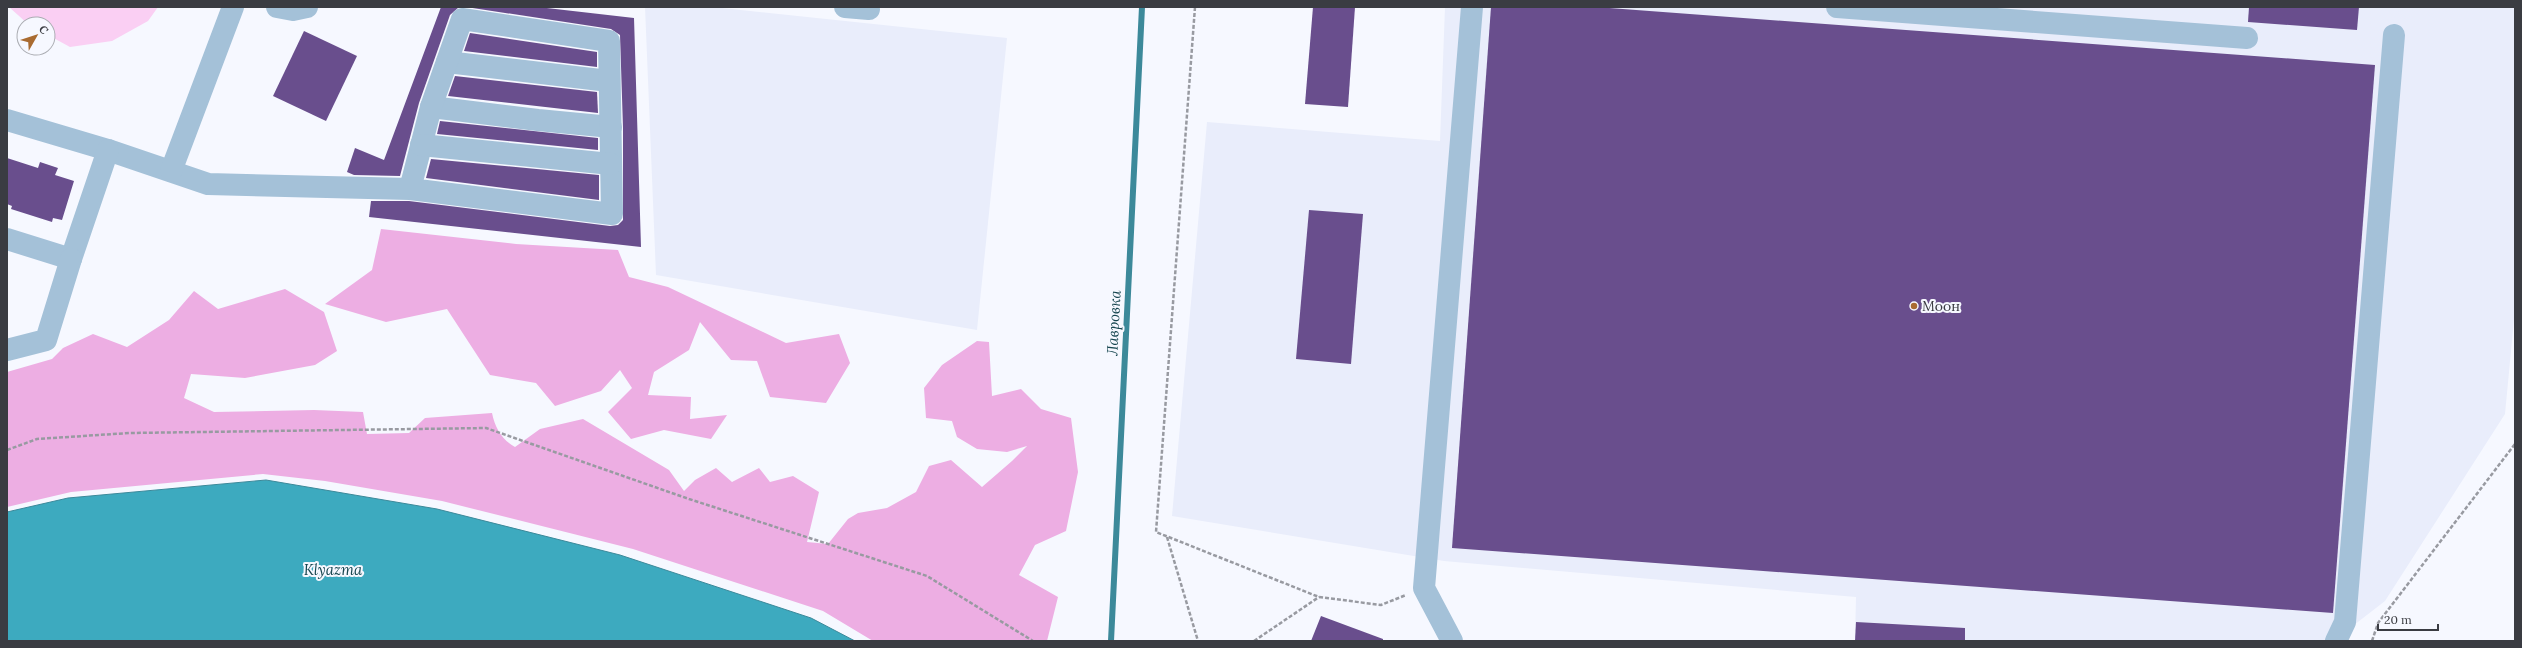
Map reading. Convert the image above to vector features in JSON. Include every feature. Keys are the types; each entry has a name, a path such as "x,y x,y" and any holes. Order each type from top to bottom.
{"street":[{"path":"171,171 233,7"},
{"path":"277,7 293,10 308,7"},
{"path":"845,7 869,10"},
{"path":"1452,641 1424,588 1472,7"},
{"path":"1837,7 2247,38"},
{"path":"7,120 108,150 208,184 410,189 612,214 609,41 462,20 431,106 410,189"},
{"path":"2336,641 2345,622 2394,35"},
{"path":"447,62 609,81"},
{"path":"431,106 538,120 611,127"},
{"path":"421,145 611,164"},
{"path":"7,350 46,340 71,259 108,150"},
{"path":"7,239 71,259"}],"path":[{"path":"1195,7 1156,532 1319,597 1381,605 1424,588"},
{"path":"7,450 37,439 129,433 486,428 689,499 927,576 1033,641"},
{"path":"2372,641 2378,623 2515,444"},
{"path":"1167,536 1198,641"},
{"path":"1254,641 1319,597"}],"shaded area":[{"path":"9,7 158,7 148,21 112,41 70,47 56,39 56,16 19,16"},
{"path":"645,7 713,7 1007,38 977,330 656,275"},
{"name":"Моон","path":"1445,7 2515,7 2515,309 2505,414 2385,601 2345,632 2343,641 1855,641 1856,597 1444,561 1172,516 1207,122 1440,141"},
{"path":"381,229 516,244 618,250 629,277 668,287 786,343 839,334 850,363 826,403 770,397 757,361 731,360 700,322 689,350 654,372 648,395 691,397 690,419 727,415 711,439 664,430 631,439 608,412 632,388 620,370 601,391 555,406 536,383 490,375 447,309 386,322 325,304 372,270"},
{"path":"285,289 324,312 337,351 315,365 245,378 191,374 184,398 214,412 314,410 363,412 367,434 409,433 425,418 492,413 495,424 500,433 506,441 515,447 540,429 583,419 669,470 684,491 695,480 716,468 732,482 759,468 770,482 793,476 819,492 807,542 828,544 848,519 858,513 887,508 916,492 929,466 951,460 982,487 1027,446 1007,452 977,449 957,437 952,421 926,418 924,388 942,365 977,341 989,342 992,396 1021,389 1041,409 1071,418 1078,472 1066,531 1035,545 1019,575 1058,597 1047,641 873,641 823,611 633,549 442,501 325,481 263,474 71,492 7,507 7,372 52,359 63,348 93,334 127,347 169,320 194,291 218,309"}],"water":[{"name":"Klyazma","path":"266,480 437,509 620,555 811,618 855,641 7,641 7,512 68,498"}],"building":[{"path":"441,7 459,7 450,15 419,103 400,176 354,175 347,172 355,148 384,160"},
{"path":"466,7 538,7 634,18 641,247 369,217 371,201 409,201 610,226 618,225 623,220 623,128 620,35 611,29"},
{"path":"1313,7 1355,7 1348,107 1305,104"},
{"name":"Моон","path":"1491,7 1596,7 2375,65 2333,613 1452,548"},
{"path":"2249,7 2359,7 2357,30 2248,22"},
{"path":"304,31 357,56 326,121 273,96"},
{"path":"470,33 597,52 597,67 464,51"},
{"path":"455,76 597,92 598,113 448,96"},
{"path":"440,121 598,138 598,150 437,134"},
{"path":"7,158 38,168 40,162 58,168 55,175 74,181 62,220 53,218 52,222 11,209 12,206 7,204"},
{"path":"431,159 599,175 599,200 426,178"},
{"path":"1309,210 1363,214 1351,364 1296,359"},
{"path":"1321,616 1383,639 1383,641 1311,641"},
{"path":"1856,622 1965,628 1965,641 1855,641"}],"waterway":[{"name":"Лавровка","path":"1111,641 1142,7"}],"place":[{"name":"Моон","path":"1914,306"}]}
